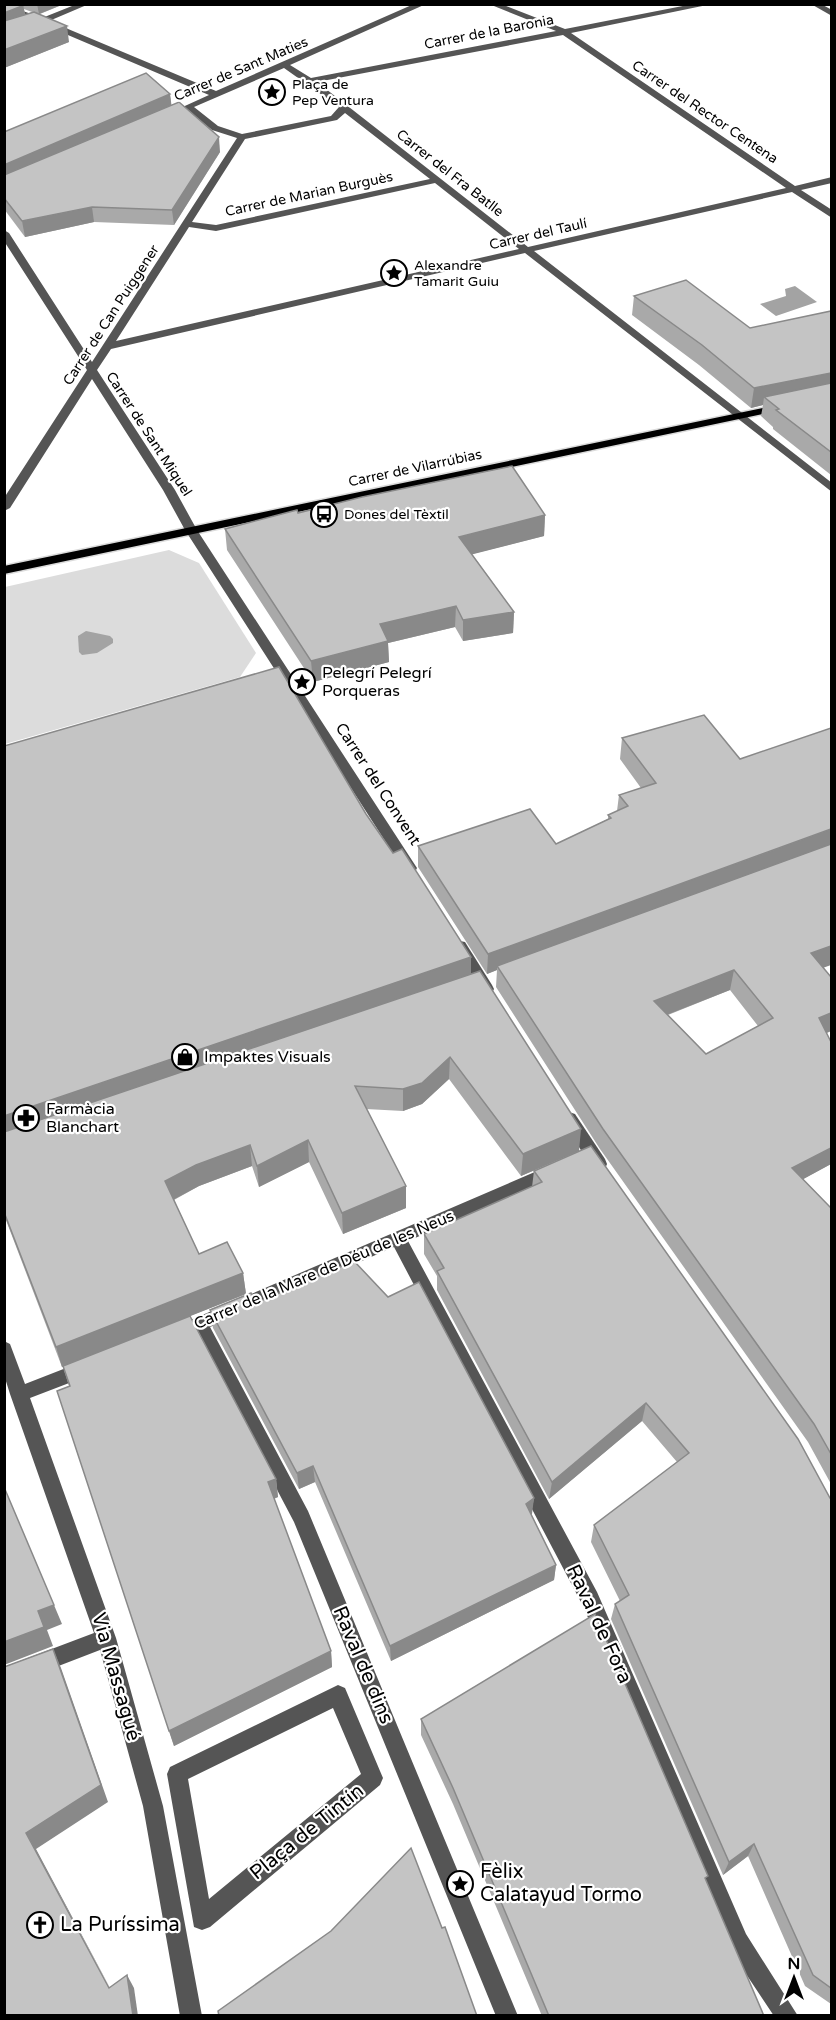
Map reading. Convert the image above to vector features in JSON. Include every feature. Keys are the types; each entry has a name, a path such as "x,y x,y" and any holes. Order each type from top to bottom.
{"main road":[{"name":"Carrer de Vilarrúbias","path":"4,570 791,405"}],"street":[{"path":"4,4 217,95"},
{"path":"4,36 85,4"},
{"name":"Carrer de Sant Maties","path":"156,121 422,4"},
{"name":"Carrer del Rector Centena","path":"494,4 563,32 831,215"},
{"name":"Carrer de la Baronia","path":"310,81 708,4"},
{"path":"815,4 831,14"},
{"name":"Carrer del Fra Batlle","path":"285,65 343,106 831,489"},
{"path":"188,107 215,128 243,137 334,118 341,113 343,106"},
{"name":"Carrer de Can Puiggener","path":"4,508 243,137"},
{"name":"Carrer de Marian Burguès","path":"188,225 216,228 436,180"},
{"name":"Carrer del Taulí","path":"109,346 831,180"},
{"name":"Carrer de Sant Miquel","path":"4,233 169,490 191,530"},
{"name":"Carrer del Convent","path":"191,530 284,682 421,885"},
{"path":"452,934 496,1004"},
{"path":"560,1104 581,1159 606,1174"},
{"name":"Carrer de la Mare de Déu de les Neus","path":"178,1332 581,1159"},
{"name":"Raval de Fora","path":"398,1239 590,1599 738,1942 787,2016"},
{"name":"Raval de dins","path":"199,1324 301,1517 507,2016"},
{"name":"Via Massagué","path":"4,1349 106,1638 153,1806 190,2016"},
{"path":"20,1394 104,1361"},
{"path":"4,1677 106,1638"},
{"name":"Plaça de Tintín","path":"338,1695 373,1778 202,1919 177,1774 338,1695"}],"shaded area":[{"path":"795,286 817,302 776,316 760,304 786,296 785,289"},
{"path":"169,550 199,563 256,653 240,677 5,744 5,587"},
{"path":"86,631 110,636 113,643 97,653 82,655 79,652 78,636"}],"building":[{"path":"4,4 19,4 22,6 4,13"},
{"path":"34,12 67,26 4,50 4,21"},
{"path":"146,73 170,94 4,165 4,132"},
{"path":"179,102 219,137 172,210 92,207 22,221 4,198 4,175"},
{"path":"686,280 750,328 831,311 831,373 754,388 702,345 634,296"},
{"path":"831,383 831,452 776,410 779,409 764,397"},
{"path":"512,466 545,515 459,537 514,612 463,620 456,606 380,624 388,641 311,661 225,529 297,510 298,513 362,497"},
{"path":"279,667 366,814 393,853 402,849 471,957 4,1116 4,746"},
{"path":"704,715 740,759 831,728 831,829 488,954 418,846 530,809 556,844 611,818 608,815 628,806 619,795 656,783 622,738"},
{"path":"831,844 831,946 811,953 831,977 831,1013 819,1018 831,1042 831,1148 792,1168 831,1208 831,1454 814,1424 603,1129 497,966","holes":["734,970 773,1018 706,1054 654,1001"]},
{"path":"480,971 581,1129 523,1154 450,1057 422,1083 403,1089 355,1086 406,1186 342,1213 308,1140 257,1166 250,1145 196,1165 165,1181 199,1254 227,1242 243,1273 56,1347 4,1212 4,1132"},
{"path":"591,1146 798,1439 831,1499 831,1988 813,1975 754,1844 729,1862 615,1604 629,1595 594,1525 689,1453 646,1403 552,1482 437,1271 444,1268 424,1234 542,1182 534,1171"},
{"path":"354,1261 388,1297 419,1282 534,1498 526,1504 556,1565 390,1646 313,1466 297,1473 210,1310 251,1293 256,1303"},
{"path":"190,1316 276,1479 268,1482 331,1651 169,1731 57,1391 70,1386 63,1366"},
{"path":"4,1487 54,1605 38,1611 44,1627 4,1642"},
{"path":"595,1614 708,1876 705,1878 764,2016 549,2016 453,1788 421,1719"},
{"path":"53,1649 101,1785 26,1833 109,1988 127,1975 133,2016 4,2016 4,1667"},
{"path":"411,1848 442,1928 445,1927 477,2016 219,2016 218,2011 331,1931"}],"place":[{"name":"Plaça de Pep Ventura","path":"272,92"},
{"name":"Alexandre Tamarit Guiu","path":"394,273"},
{"name":"Dones del Tèxtil","path":"324,514"},
{"name":"Pelegrí Pelegrí Porqueras","path":"302,682"},
{"name":"Impaktes Visuals","path":"185,1057"},
{"name":"Farmàcia Blanchart","path":"26,1118"},
{"name":"Fèlix Calatayud Tormo","path":"460,1884"},
{"name":"La Puríssima","path":"40,1925"}]}
